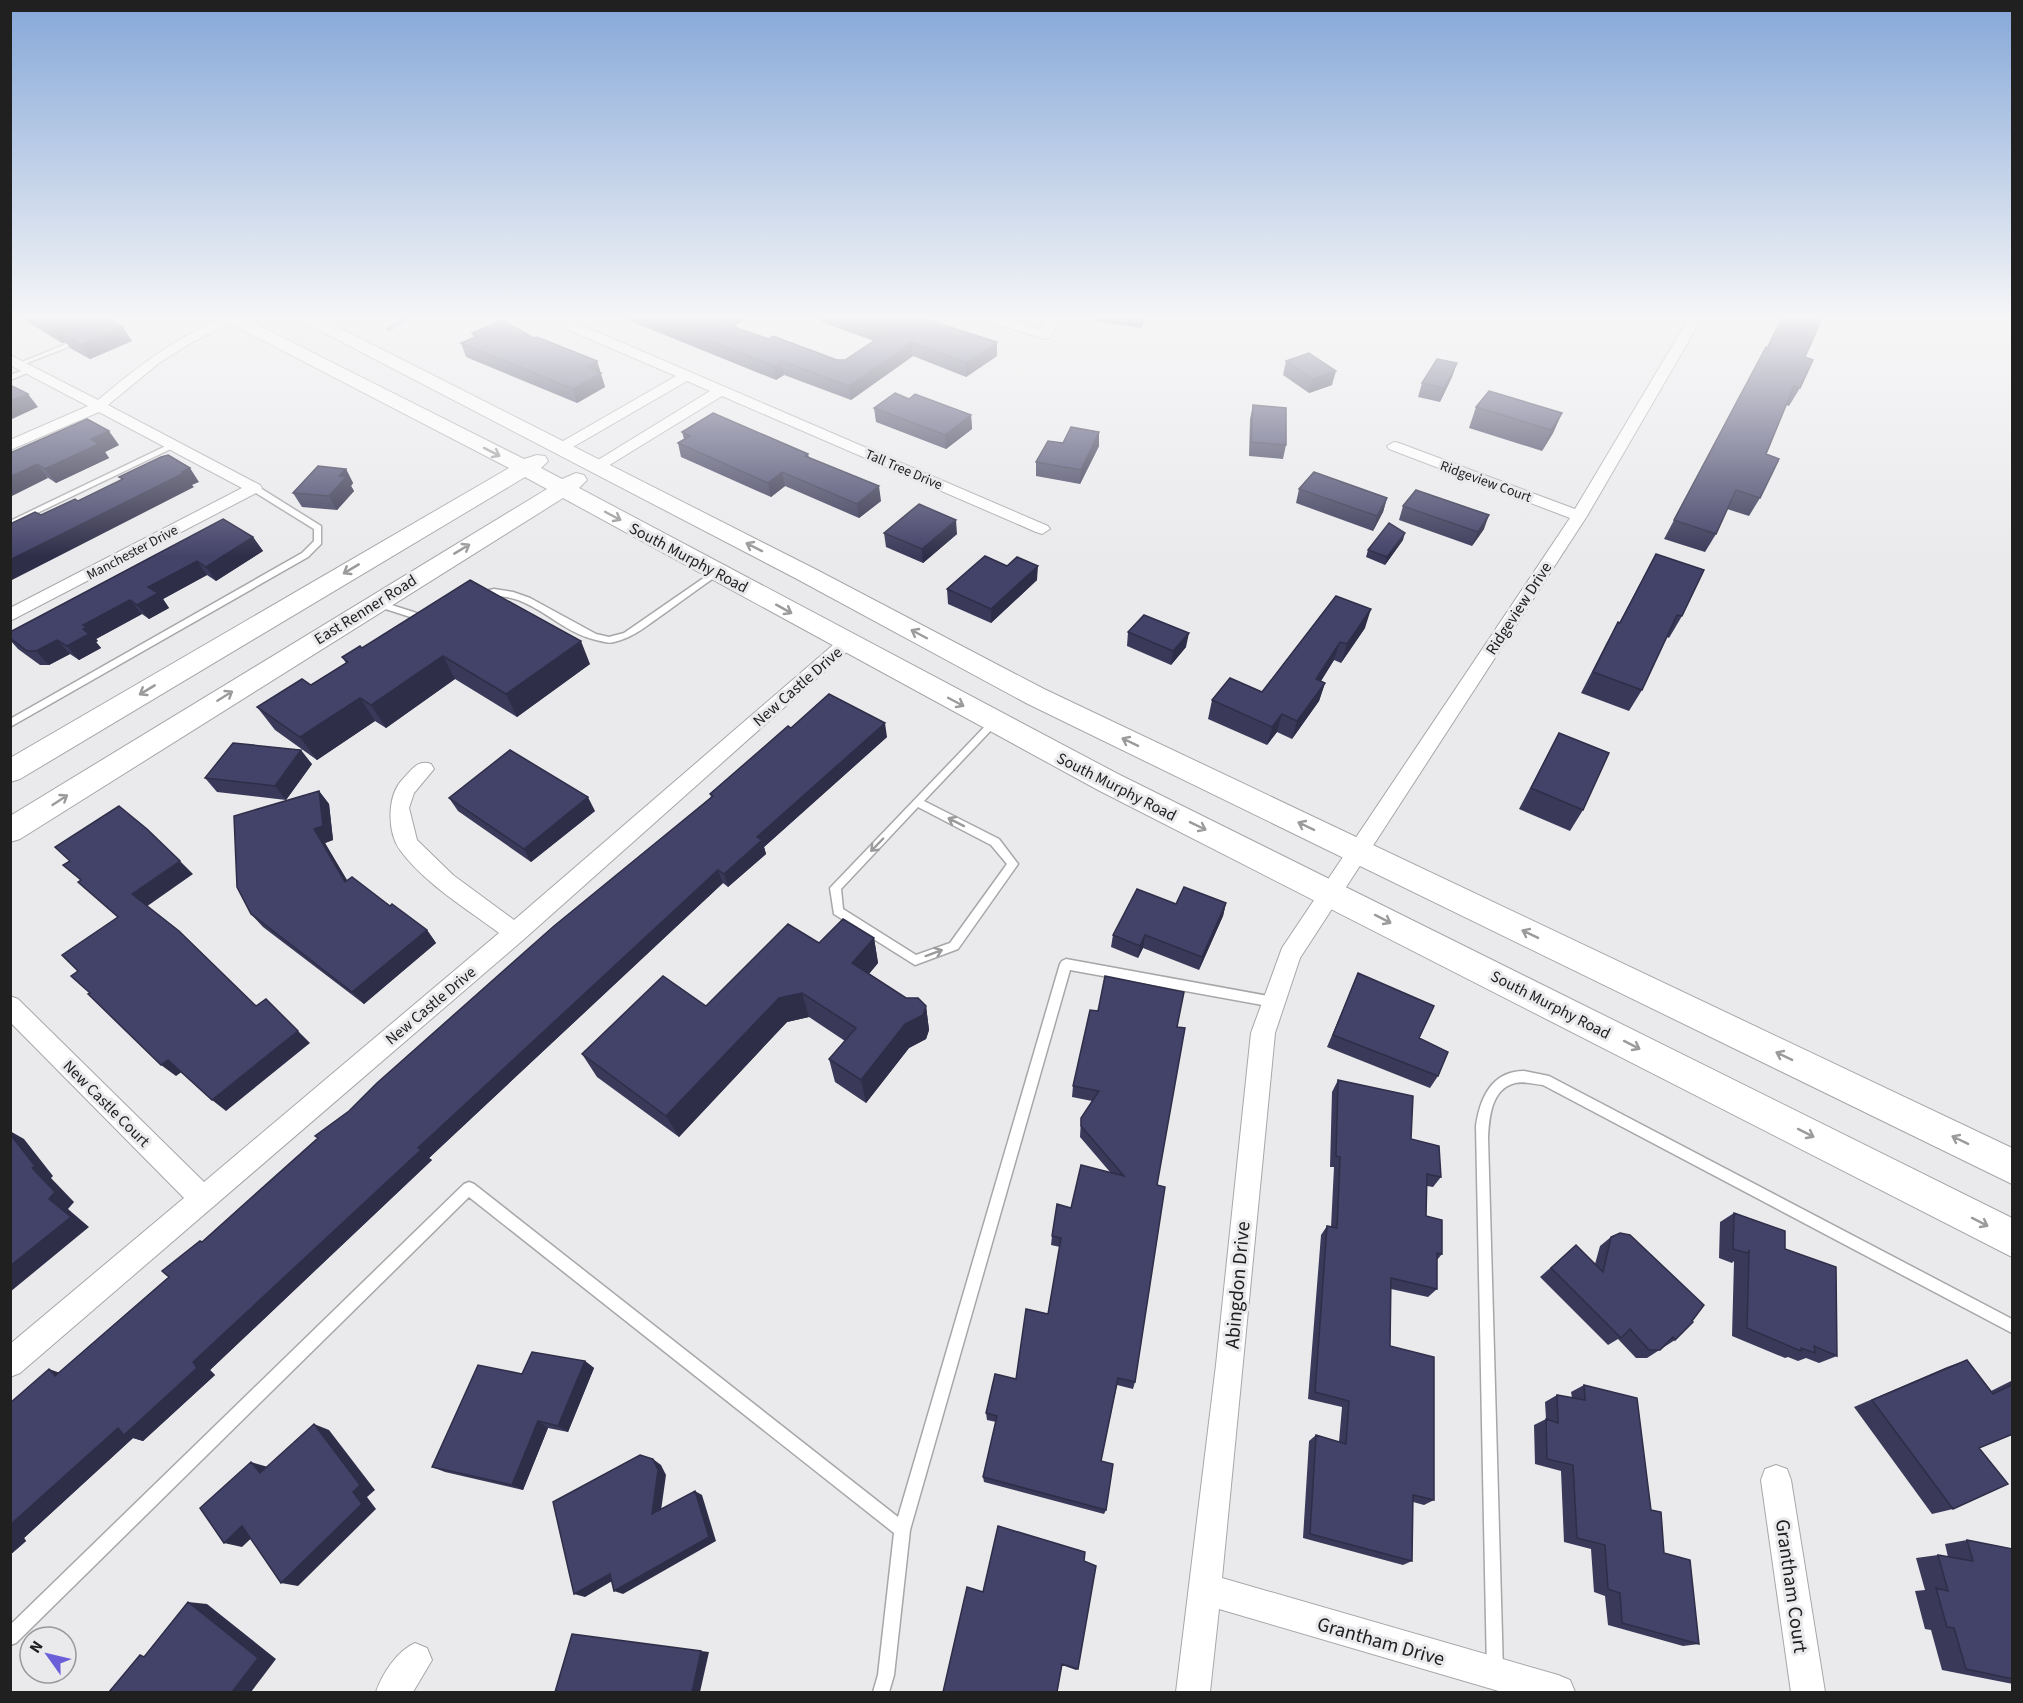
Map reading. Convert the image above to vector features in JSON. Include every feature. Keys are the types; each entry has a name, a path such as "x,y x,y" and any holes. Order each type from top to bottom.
{"main road":[{"name":"South Murphy Road","path":"386,397 525,468 994,722 2013,1238"},
{"path":"462,397 598,466 1035,696 2013,1166"},
{"path":"10,772 401,539 561,448"},
{"name":"East Renner Road","path":"10,831 598,466"}],"street":[{"path":"83,397 254,488"},
{"path":"10,447 99,406 109,397"},
{"path":"561,448 649,397"},
{"name":"East Renner Road","path":"598,466 710,397"},
{"name":"Tall Tree Drive","path":"739,397 1042,529"},
{"name":"Ridgeview Drive","path":"1331,893 1579,516 1649,397"},
{"name":"Ridgeview Court","path":"1394,446 1579,516"},
{"name":"Manchester Drive","path":"10,615 254,488"},
{"name":"New Castle Drive","path":"10,1363 515,933 846,643"},
{"path":"424,769 405,790 399,808 407,844 445,881 515,933"},
{"name":"Abingdon Drive","path":"1193,1692 1230,1365 1255,1092 1263,1033 1290,955 1331,893"},
{"name":"New Castle Court","path":"10,1006 203,1199"},
{"name":"Grantham Court","path":"1776,1480 1808,1692"},
{"name":"Grantham Drive","path":"1204,1589 1558,1692"},
{"path":"393,1692 415,1660"}],"lane":[{"path":"10,524 175,445"},
{"path":"10,724 305,555 318,542 318,528 254,488"},
{"path":"470,600 488,591 508,592 592,636 611,640 627,635 718,571"},
{"path":"375,603 425,619 434,616"},
{"path":"917,802 995,842 1013,864 954,946 915,960 838,911 835,888 917,802 994,722"},
{"path":"881,1692 886,1675 902,1530 1065,964 1274,1002"},
{"path":"1496,1674 1482,1163 1482,1114 1494,1088 1514,1077 1545,1080 2013,1326"},
{"path":"10,1637 470,1188 902,1530"}],"building":[{"path":"889,397 924,397 971,415 945,435 874,408"},
{"path":"1484,397 1510,397 1562,413 1551,430 1476,407"},
{"path":"1739,397 1789,397 1766,454 1779,459 1760,498 1736,490 1716,534 1674,520"},
{"path":"1253,405 1286,408 1286,445 1251,442"},
{"path":"713,413 808,454 805,456 879,486 857,504 782,472 768,483 678,443 690,436 682,432"},
{"path":"87,419 109,431 91,439 99,444 45,469 37,464 10,477 10,453"},
{"path":"1071,427 1099,432 1081,470 1036,462 1048,441 1063,443"},
{"path":"168,455 190,468 10,560 10,524 35,512 41,515 75,499 78,501 123,479 119,477"},
{"path":"318,466 346,469 339,476 346,477 329,496 293,493"},
{"path":"1314,472 1387,498 1377,516 1299,489"},
{"path":"1416,490 1489,515 1478,532 1403,506"},
{"path":"919,504 956,520 922,549 884,533"},
{"path":"223,519 253,537 206,567 197,561 148,587 158,593 137,605 130,600 83,625 86,627 83,629 89,634 67,646 57,640 36,651 27,651 10,638 10,632"},
{"path":"1389,523 1405,533 1387,557 1368,550"},
{"path":"1656,554 1704,570 1682,616 1677,615 1642,690 1593,672"},
{"path":"985,556 1007,566 1017,557 1038,566 991,609 947,589"},
{"path":"470,580 581,641 506,694 443,656 371,705 360,698 300,737 257,707 302,679 311,685 348,662 342,657 360,646 362,648"},
{"path":"1336,596 1371,609 1347,644 1340,642 1316,679 1325,683 1297,721 1282,714 1272,727 1212,700 1230,678 1262,692"},
{"path":"1144,615 1189,633 1173,651 1128,632"},
{"path":"829,694 885,723 757,837 762,840 724,874 718,870 418,1148 421,1150 193,1362 197,1368 124,1435 118,1428 10,1525 10,1403 49,1369 55,1376 169,1277 162,1271 200,1241 202,1242 318,1138 315,1136 349,1111 377,1083 554,926 713,796 710,794 788,726 791,728"},
{"path":"1559,733 1609,753 1583,810 1531,788"},
{"path":"233,743 301,750 275,786 205,778"},
{"path":"510,750 588,797 524,849 449,798"},
{"path":"319,791 323,826 314,829 345,882 352,877 427,930 352,992 251,914 237,887 234,816"},
{"path":"119,806 180,861 132,894 179,931 256,1006 266,999 298,1031 212,1100 168,1060 161,1065 71,976 78,971 62,955 118,917 78,882 81,880 63,865 70,861 55,847"},
{"path":"1184,887 1226,903 1202,957 1145,935 1140,946 1113,935 1137,889 1176,904"},
{"path":"843,919 874,938 852,963 906,998 918,998 926,1006 923,1015 905,1024 861,1080 829,1059 856,1028 802,993 779,998 666,1116 582,1054 663,976 706,1006 788,924 819,943"},
{"path":"1358,973 1434,1006 1419,1038 1448,1052 1438,1076 1333,1035"},
{"path":"1105,976 1184,992 1177,1027 1185,1028 1157,1185 1165,1187 1135,1382 1118,1378 1101,1461 1113,1464 1106,1510 983,1477 997,1416 986,1413 995,1374 1016,1379 1026,1309 1048,1314 1061,1238 1052,1236 1057,1204 1071,1208 1081,1165 1124,1176 1081,1126 1081,1118 1099,1091 1073,1086 1090,1010 1098,1011"},
{"path":"1338,1080 1413,1096 1411,1139 1439,1146 1441,1177 1427,1174 1426,1216 1442,1220 1442,1254 1437,1253 1437,1289 1391,1278 1390,1346 1434,1357 1434,1500 1413,1495 1412,1561 1310,1534 1316,1435 1346,1444 1349,1401 1315,1392 1327,1226 1337,1228 1340,1157 1336,1156"},
{"path":"10,1134 35,1166 32,1168 55,1192 49,1199 71,1217 10,1266"},
{"path":"1734,1213 1785,1231 1785,1249 1836,1267 1837,1356 1814,1346 1815,1353 1801,1348 1801,1351 1747,1328 1749,1251 1747,1253 1733,1249"},
{"path":"1620,1233 1630,1235 1704,1305 1693,1322 1675,1340 1673,1337 1660,1350 1649,1350 1630,1329 1621,1338 1551,1268 1576,1245 1603,1272 1611,1237"},
{"path":"532,1352 585,1361 558,1426 538,1421 512,1485 432,1467 478,1365 522,1374"},
{"path":"1967,1360 1993,1394 2013,1384 2013,1434 1979,1448 2008,1484 1953,1509 1872,1400"},
{"path":"1584,1385 1637,1398 1651,1510 1661,1512 1664,1553 1690,1560 1699,1644 1622,1623 1620,1593 1608,1589 1605,1545 1577,1538 1573,1465 1547,1459 1546,1419 1558,1423 1557,1395 1585,1400"},
{"path":"314,1424 360,1485 353,1492 362,1504 281,1583 242,1526 224,1543 200,1508 251,1462 260,1473"},
{"path":"640,1455 653,1459 658,1470 652,1514 695,1491 709,1537 614,1591 610,1574 574,1594 553,1502"},
{"path":"998,1526 1085,1552 1084,1561 1096,1566 1078,1669 1062,1664 1057,1692 943,1692 967,1587 983,1592"},
{"path":"1967,1540 2013,1549 2013,1679 1966,1669 1954,1628 1947,1627 1936,1588 1948,1591 1938,1555 1973,1561"},
{"path":"188,1602 258,1658 232,1692 109,1692 140,1655 144,1657"},
{"path":"572,1634 701,1651 692,1692 555,1692"}]}
